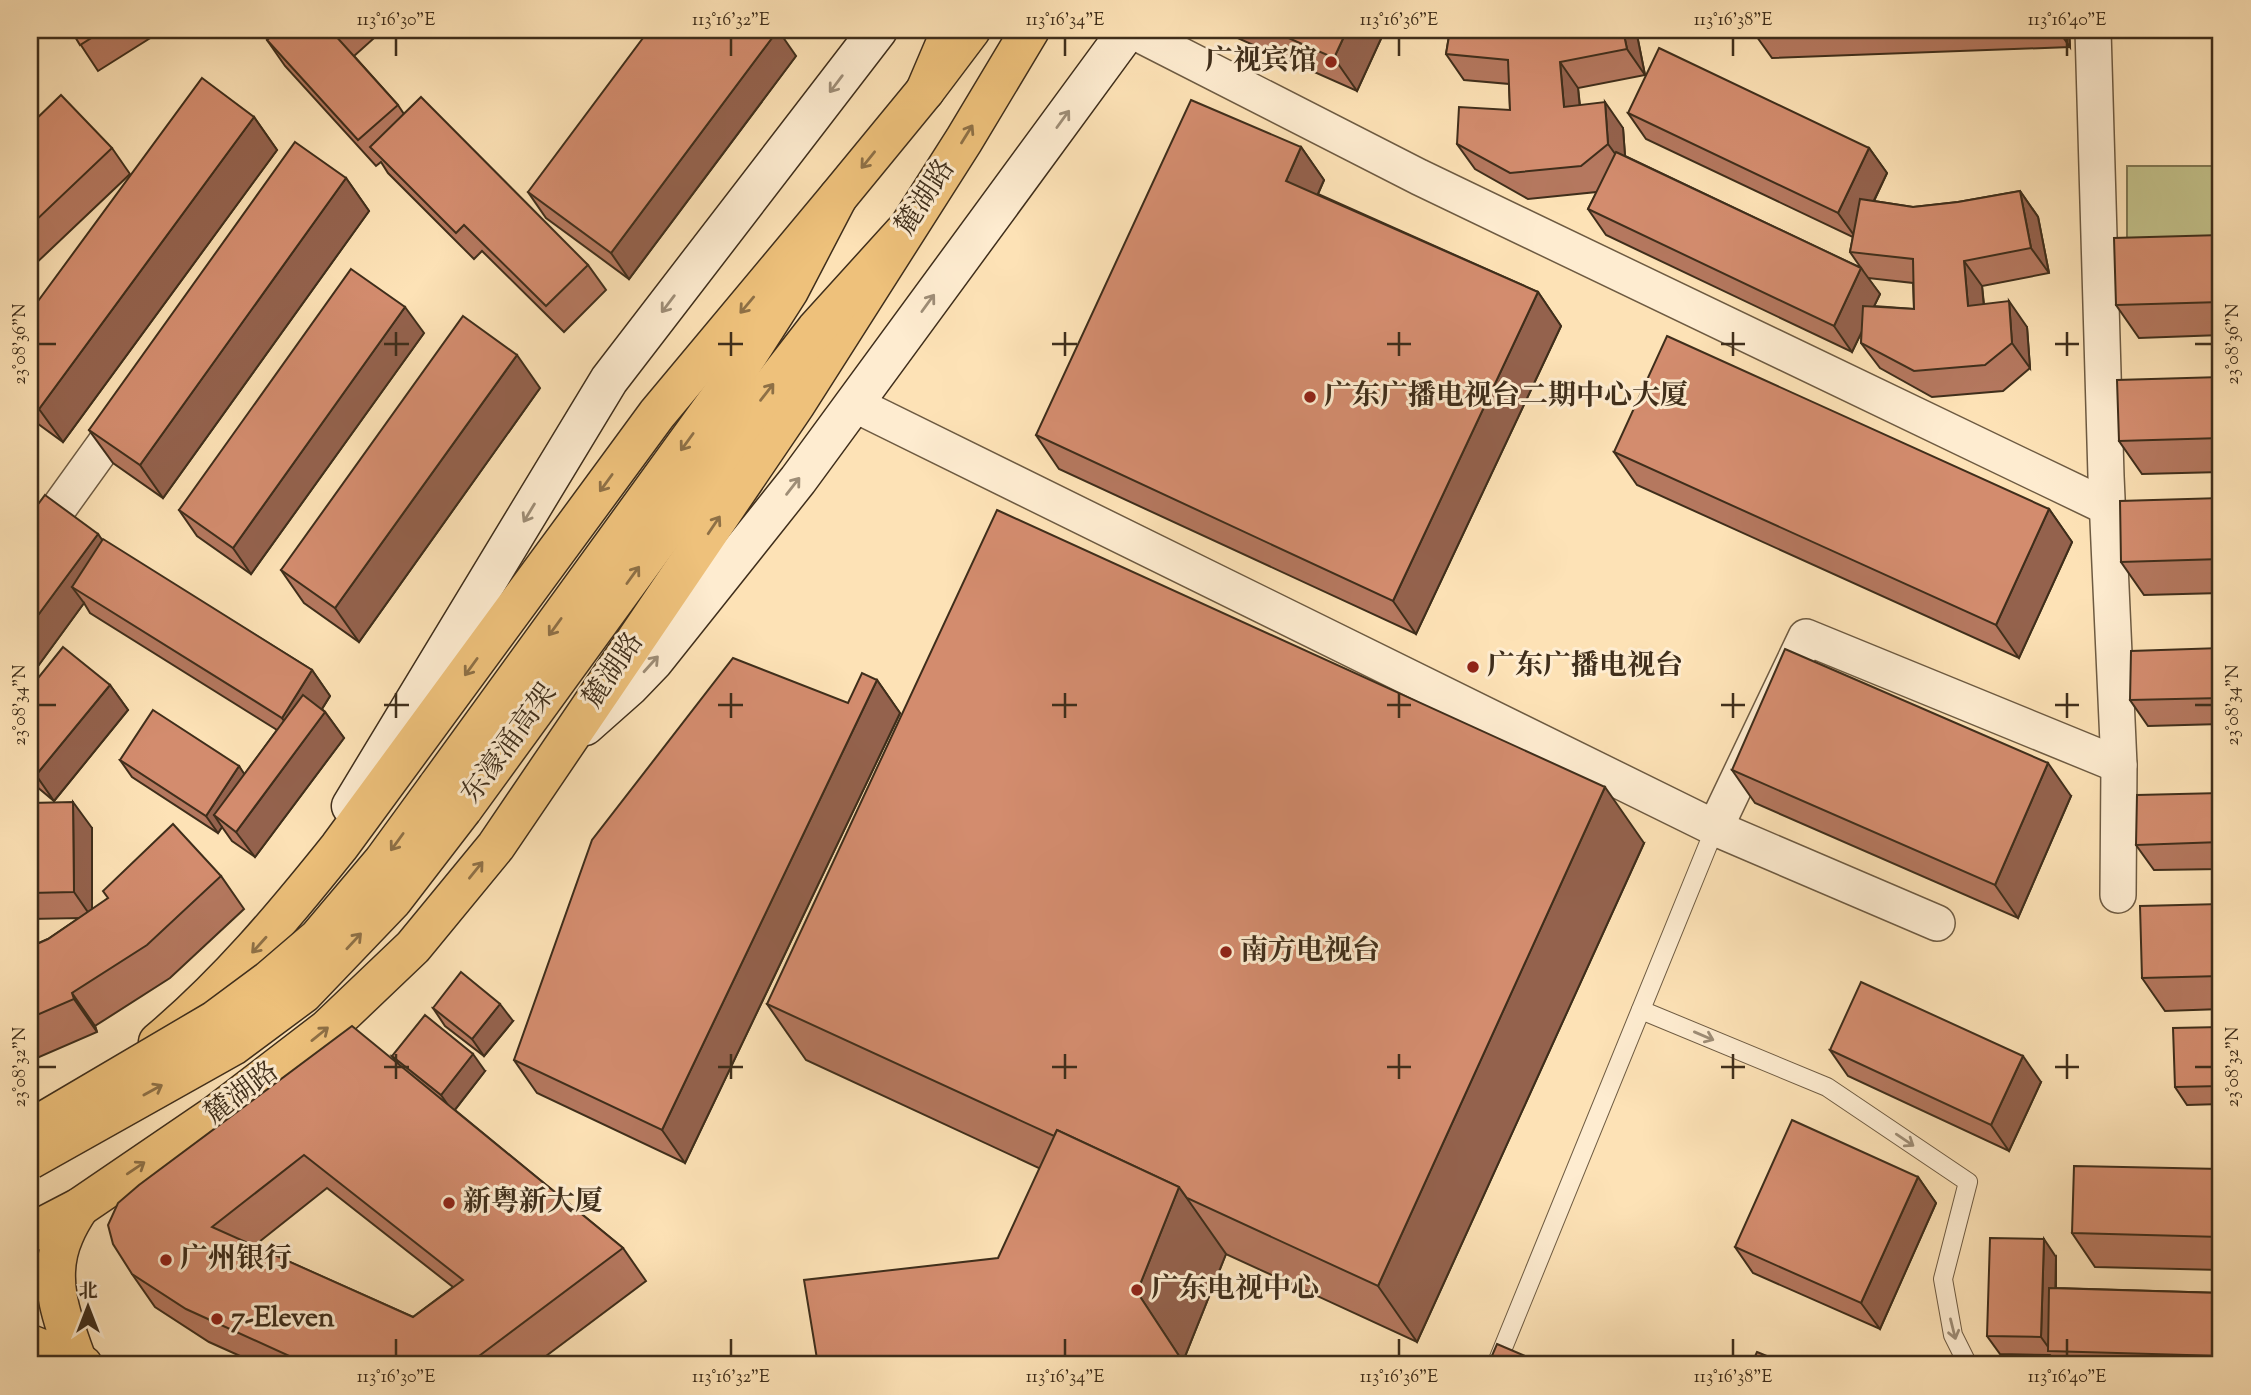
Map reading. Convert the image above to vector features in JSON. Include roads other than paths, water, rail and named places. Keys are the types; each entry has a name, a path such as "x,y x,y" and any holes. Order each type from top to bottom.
{"main road":[{"path":"925,91 951,30"},
{"path":"30,1181 135,1061 195,1011 285,915 347,836 657,414 925,91 971,30"},
{"name":"麓湖路","path":"30,1233 79,1207 215,1115 274,1071 327,1029 413,947 496,846 796,404 1030,30"},
{"name":"东濠涌高架","path":"30,1160 233,1046 303,994 393,900 450,798 789,291 838,197"},
{"name":"东濠涌高架","path":"30,1129 215,1020 269,980 318,938 383,861 450,798 816,329 903,233"},
{"path":"30,1113 215,1020"},
{"path":"30,1120 135,1061"},
{"path":"76,1364 56,1294 56,1262 63,1237 79,1207"},
{"path":"30,1344 76,1364"}],"street":[{"path":"285,915 609,380 878,30"},
{"path":"565,743 629,687 654,661 798,480 1129,30 1419,177 2108,507"},
{"path":"2093,30 2119,765 2118,895"},
{"path":"30,548 149,382"},
{"path":"854,404 1715,828 1937,923"},
{"path":"1715,828 1805,637 2119,765"}],"lane":[{"path":"1496,1365 1715,828"},
{"path":"1641,1010 1827,1087 1968,1182 1943,1279 1954,1335 1968,1365"}],"place":[{"name":"广视宾馆","path":"1331,62"},
{"name":"广东广播电视台二期中心大厦","path":"1310,397"},
{"name":"广东广播电视台","path":"1473,667"},
{"name":"南方电视台","path":"1226,952"},
{"name":"新粤新大厦","path":"449,1203"},
{"name":"广州银行","path":"166,1260"},
{"name":"广东电视中心","path":"1137,1290"},
{"name":"7-Eleven","path":"217,1319"}]}
